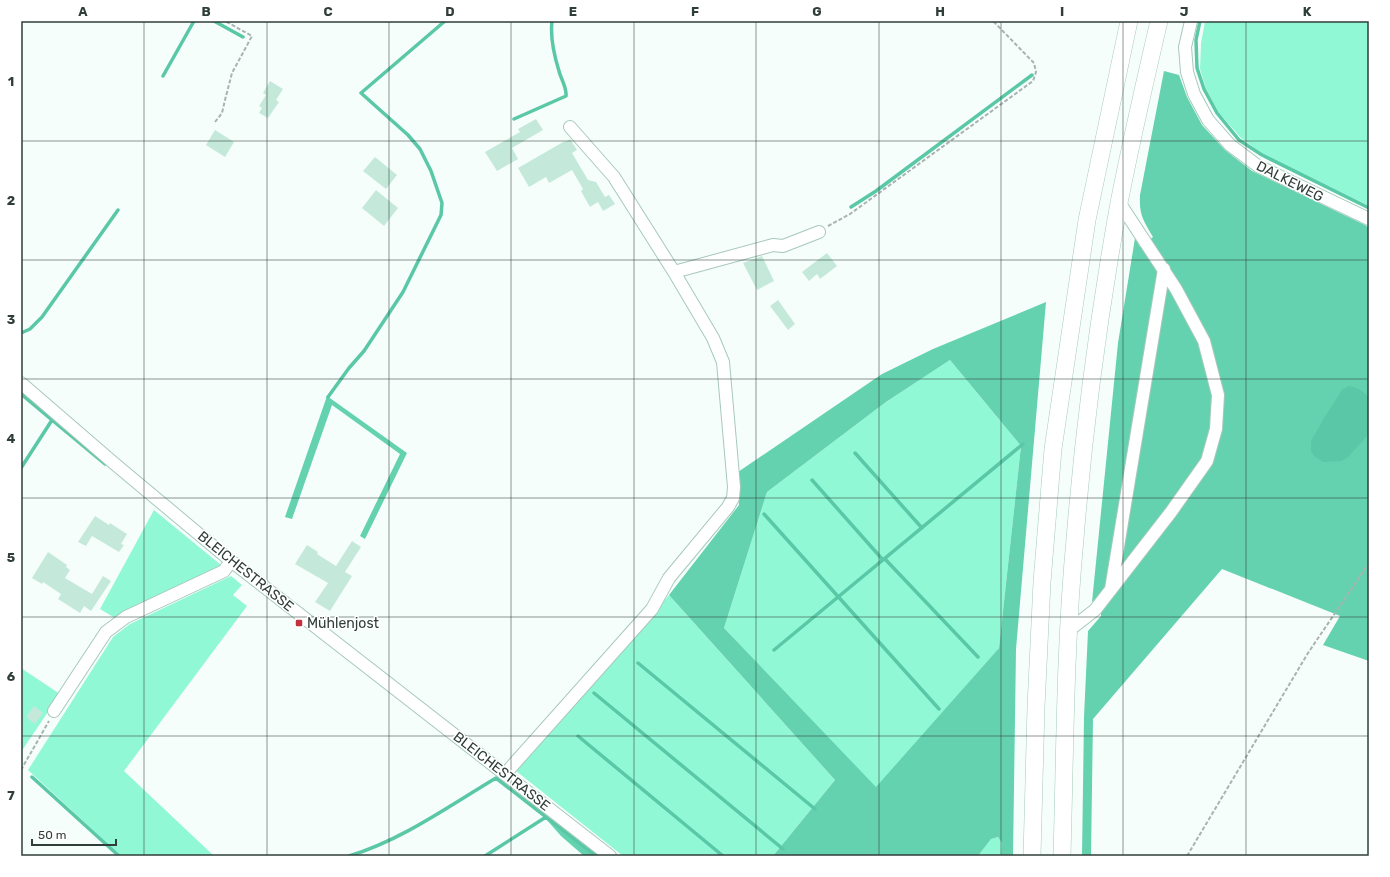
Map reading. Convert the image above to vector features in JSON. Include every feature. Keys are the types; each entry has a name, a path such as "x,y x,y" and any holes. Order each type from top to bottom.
{"highway":[{"path":"1032,856 1036,708 1042,582 1053,449 1087,220 1129,21"},
{"path":"1062,856 1068,631 1074,539 1085,438 1099,324 1119,202 1159,21"}],"street":[{"name":"DALKEWEG","path":"1191,21 1185,47 1187,72 1194,94 1208,120 1230,146 1258,166 1369,219"},
{"path":"506,774 652,609 669,578 728,507 733,498 734,487 723,362 713,338 674,272 614,177 570,127"},
{"path":"1068,631 1095,610 1171,512 1207,461 1216,429 1218,395 1204,341 1164,269 1119,202"},
{"path":"674,272 773,245 783,246 819,232"},
{"path":"1110,590 1164,269"},
{"name":"BLEICHESTRASSE","path":"21,383 116,465 232,561 610,856"},
{"path":"54,711 106,632 126,617 224,571 232,561"}],"path":[{"path":"215,122 222,112 232,73 252,36 225,21"},
{"path":"819,232 850,214 1033,81 1036,72 1034,63 993,21"},
{"path":"1187,856 1308,653 1369,563"},
{"path":"21,770 54,711"}],"shaded area":[{"path":"1205,21 1369,21 1369,206 1264,155 1241,138 1219,113 1206,89 1200,69 1201,43"},
{"path":"1164,71 1179,75 1187,97 1202,125 1225,150 1252,171 1369,228 1369,661 1323,645 1340,616 1222,569 1093,719 1091,856 1082,856 1084,717 1088,631 1101,616 1101,595 1092,602 1118,343 1135,238 1140,247 1153,237 1142,217 1140,195"},
{"path":"1046,302 1016,649 1013,856 1001,856 1002,843 998,837 991,839 978,856 773,856 835,780 669,595 739,505 738,472 882,374 933,349","holes":["950,360 1021,446 999,648 876,787 724,628 767,492 886,402"]},
{"path":"950,360 1021,446 999,648 876,788 724,628 767,492 886,402"},
{"path":"1348,386 1355,387 1365,393 1369,398 1369,434 1347,458 1341,461 1323,462 1314,456 1311,451 1311,441 1342,390"},
{"path":"327,396 407,453 365,539 360,536 400,454 332,405 292,519 285,517"},
{"path":"154,510 221,565 115,618 100,609"},
{"path":"231,576 242,585 233,595 247,606 124,771 214,856 121,856 28,770 113,637 130,624"},
{"path":"669,595 835,780 773,856 623,856 516,771"},
{"path":"21,668 60,694 21,752"},
{"path":"547,818 595,856 584,856 561,836 546,819"},
{"path":"998,837 1002,843 1001,856 978,856 991,839"}],"building":[{"path":"270,81 283,89 276,100 279,102 268,118 259,113 262,108 259,106 266,95 263,93"},
{"path":"536,119 543,130 512,148 518,159 497,171 485,152 520,132 518,129"},
{"path":"215,130 234,142 225,157 206,145"},
{"path":"570,139 577,150 572,153 588,180 596,182 605,197 609,195 615,204 603,211 598,202 590,207 581,191 583,189 572,170 549,183 546,177 529,187 518,168"},
{"path":"375,157 397,175 386,189 363,171"},
{"path":"376,190 398,208 384,226 362,208"},
{"path":"827,253 837,266 820,279 817,274 809,281 802,272"},
{"path":"762,256 774,281 757,290 743,263"},
{"path":"778,300 795,324 788,330 770,306"},
{"path":"95,516 109,525 110,523 127,534 121,544 124,545 119,552 92,536 86,546 78,542"},
{"path":"352,541 361,547 345,572 352,576 330,611 315,602 328,583 295,564 307,545 318,552 317,554 336,566"},
{"path":"48,552 67,565 66,567 70,570 65,578 92,594 103,576 111,581 91,611 84,606 80,613 58,599 61,594 43,582 42,584 32,578"},
{"path":"34,706 43,713 35,724 26,717"}],"waterway":[{"path":"163,76 194,21"},
{"path":"214,21 243,37"},
{"path":"328,397 349,368 364,351 403,292 441,215 442,203 431,171 420,149 408,135 361,93 445,21"},
{"path":"514,119 566,96 566,90 557,65 553,46 552,21"},
{"path":"1200,21 1196,40 1197,68 1204,89 1217,113 1239,140 1262,155 1369,208"},
{"path":"851,207 876,191 1032,75"},
{"path":"21,333 30,329 42,317 118,210"},
{"path":"21,394 52,420"},
{"path":"21,468 52,420 105,464"},
{"path":"774,650 1023,444"},
{"path":"855,453 922,528"},
{"path":"812,480 883,560"},
{"path":"764,514 939,709"},
{"path":"885,559 978,657"},
{"path":"638,663 815,809"},
{"path":"594,693 783,849"},
{"path":"578,736 723,856"},
{"path":"32,777 119,856"},
{"path":"349,856 388,841 425,822 496,778 596,856"},
{"path":"485,856 546,817"}],"place":[{"name":"Mühlenjost","path":"299,623"}]}
